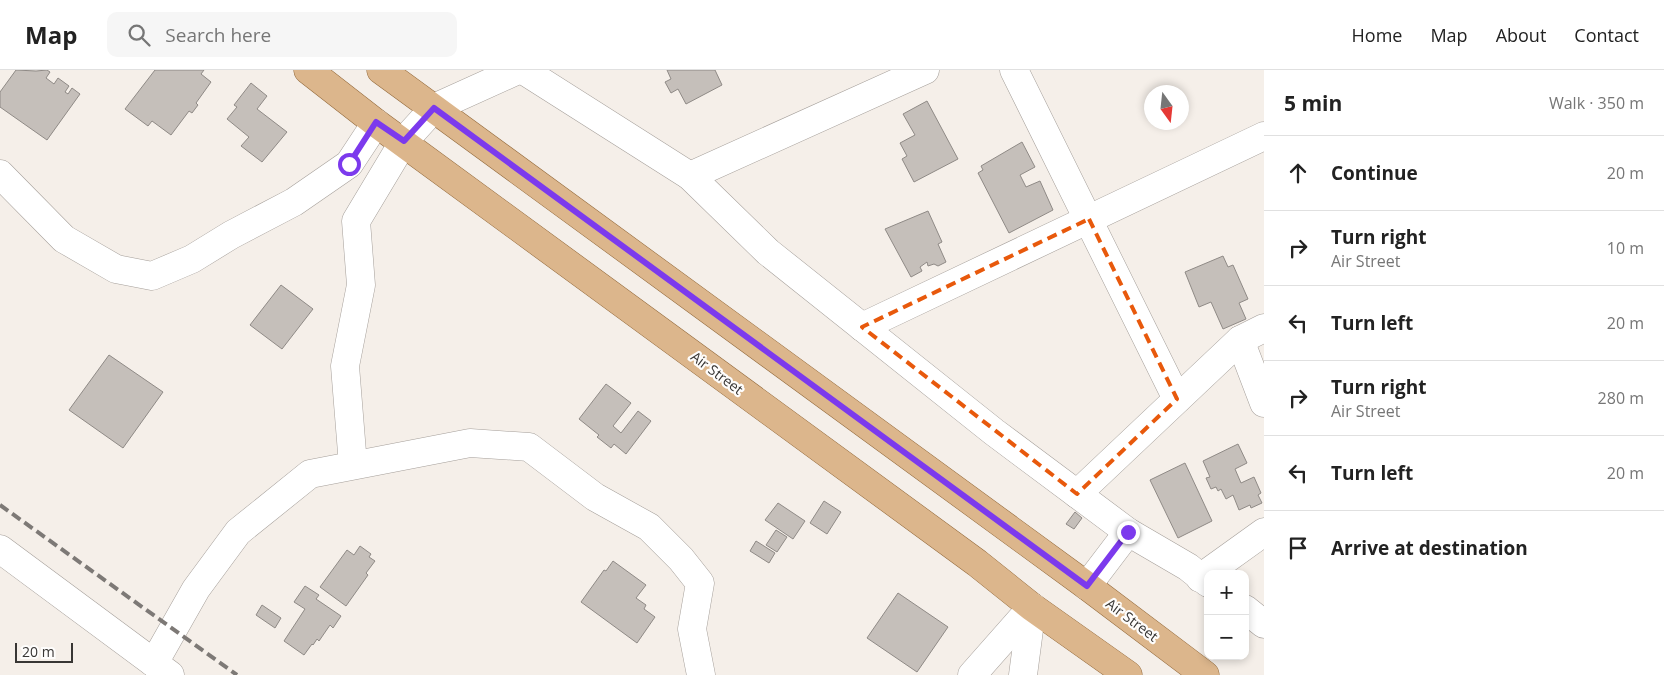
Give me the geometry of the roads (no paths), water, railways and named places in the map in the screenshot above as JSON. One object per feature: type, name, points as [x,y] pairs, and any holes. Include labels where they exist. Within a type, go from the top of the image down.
[{"type":"main road","name":"Air Street","points":[[308,70],[376,122],[977,563],[1032,607],[1128,675]]},
{"type":"main road","name":"Air Street","points":[[381,70],[1087,586],[1205,675]]},
{"type":"street","points":[[353,465],[346,366],[361,285],[356,221],[404,141],[434,108],[518,70]]},
{"type":"street","points":[[523,70],[690,176],[768,252],[994,432],[1128,532],[1188,567],[1204,580]]},
{"type":"street","points":[[690,176],[925,70]]},
{"type":"street","points":[[1014,70],[1177,399]]},
{"type":"street","points":[[0,174],[64,239],[116,268],[152,276],[192,259],[230,235],[294,202],[349,164],[376,122]]},
{"type":"street","points":[[862,327],[1264,136]]},
{"type":"street","points":[[1077,494],[1177,399],[1252,334]]},
{"type":"street","points":[[1252,334],[1264,403]]},
{"type":"street","points":[[0,549],[162,669],[196,589],[238,532],[310,474],[470,443],[529,447],[595,497],[649,527],[681,559],[700,582],[692,629],[701,675]]},
{"type":"street","points":[[1087,586],[1128,532]]},
{"type":"street","points":[[1216,570],[1264,532]]},
{"type":"street","points":[[972,675],[1032,607]]},
{"type":"street","points":[[1023,675],[1032,607]]},
{"type":"street","points":[[1249,612],[1264,624]]},
{"type":"railway","points":[[0,505],[237,675]]}]
